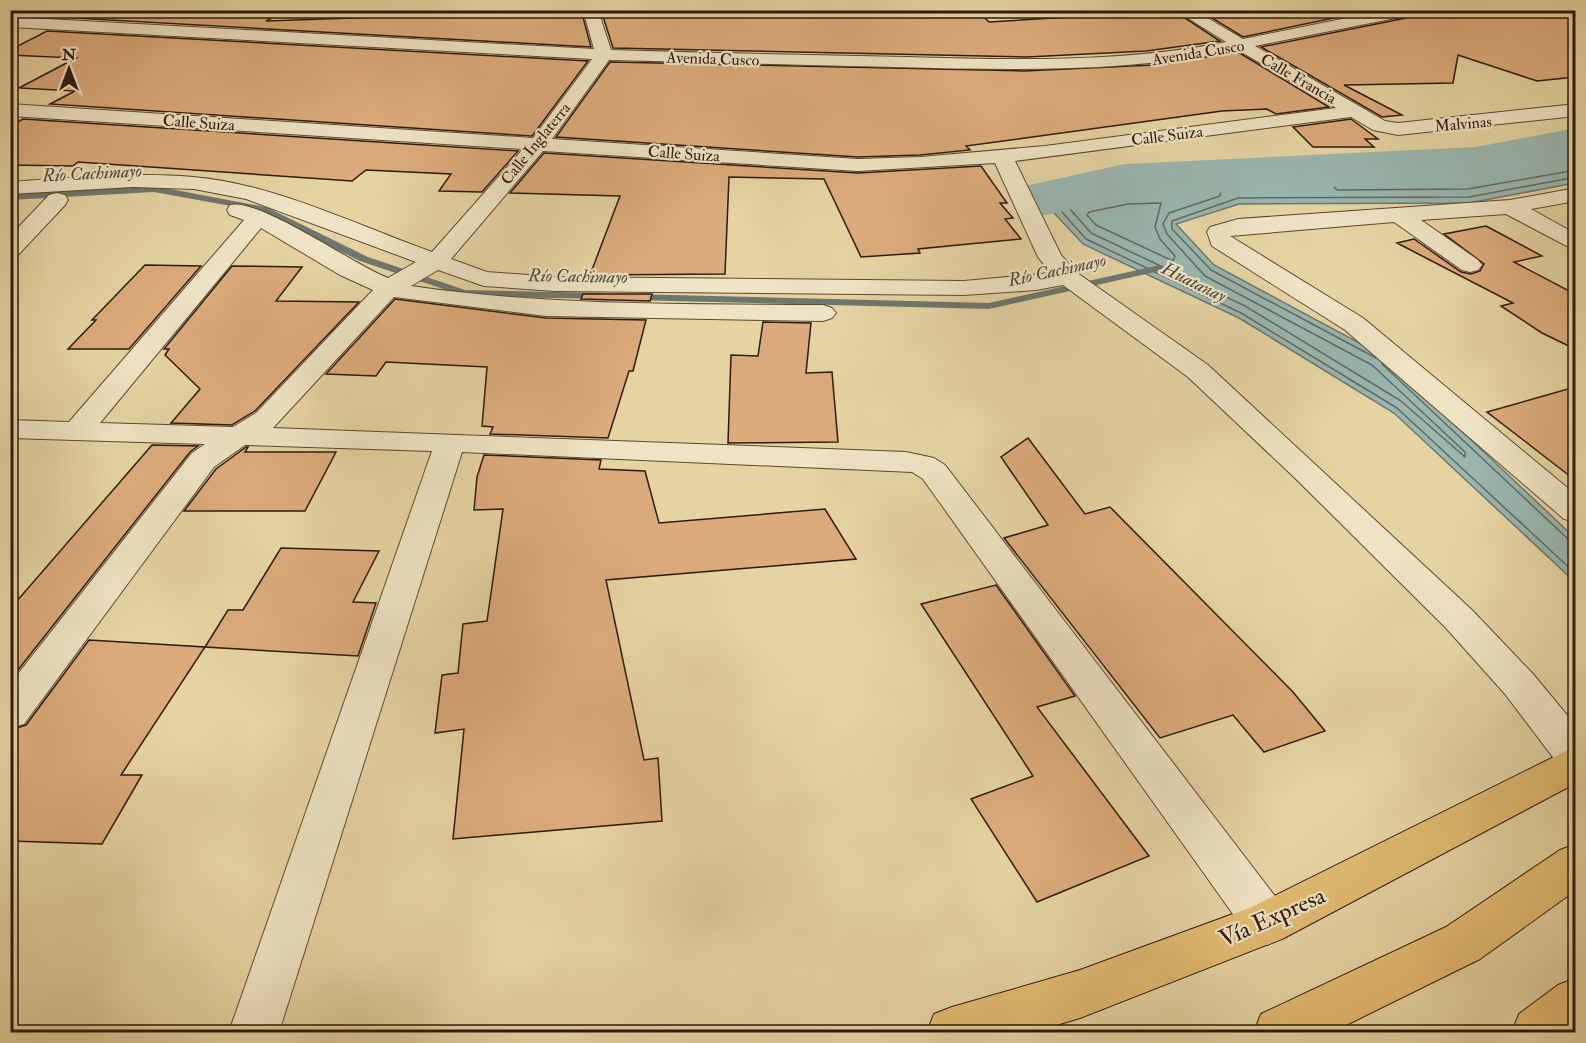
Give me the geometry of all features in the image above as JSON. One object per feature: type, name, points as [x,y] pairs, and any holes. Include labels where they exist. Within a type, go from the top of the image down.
[{"type":"main road","name":"Vía Expresa","points":[[952,1032],[1080,994],[1267,923],[1575,763]]},
{"type":"main road","points":[[1279,1032],[1463,943],[1575,864]]},
{"type":"main road","points":[[1538,1032],[1575,1002]]},
{"type":"street","points":[[590,10],[604,55]]},
{"type":"street","name":"Calle Francia","points":[[1182,10],[1354,111]]},
{"type":"street","name":"Avenida Cusco","points":[[10,22],[604,55],[1015,65],[1129,61],[1243,45],[1411,10]]},
{"type":"street","name":"Calle Inglaterra","points":[[434,262],[539,143],[604,55]]},
{"type":"street","name":"Malvinas","points":[[1354,111],[1380,126],[1398,129],[1575,110]]},
{"type":"street","name":"Calle Suiza","points":[[10,111],[858,165],[908,164],[1002,156],[1354,111]]},
{"type":"street","points":[[1002,156],[1050,257],[1067,277],[1198,371],[1306,471],[1474,635],[1519,684],[1575,756]]},
{"type":"street","points":[[10,188],[133,181],[194,183],[251,193],[484,279],[555,284],[964,288],[1036,283],[1067,277]]},
{"type":"street","points":[[1575,194],[1510,207],[1238,226],[1218,232],[1220,241],[1354,324],[1575,512]]},
{"type":"street","points":[[10,206],[111,195],[155,195],[200,201],[240,210],[289,232],[332,261],[395,284],[490,304],[625,310],[823,313]]},
{"type":"street","points":[[10,250],[57,200]]},
{"type":"street","points":[[1510,207],[1575,244]]},
{"type":"street","points":[[1399,215],[1470,265]]},
{"type":"street","points":[[77,431],[258,218]]},
{"type":"street","points":[[10,713],[203,460],[223,443],[242,435],[266,419],[395,284],[434,262]]},
{"type":"street","points":[[10,429],[450,442],[906,461],[924,465],[934,472],[1267,923]]},
{"type":"street","points":[[254,1032],[450,442]]},
{"type":"water","name":"Huatanay","points":[[1575,144],[1575,183],[1469,203],[1239,204],[1176,224],[1214,265],[1380,354],[1575,538],[1575,582],[1394,413],[1239,318],[1083,244],[1041,199],[1125,181],[1476,163]]},
{"type":"building","points":[[88,10],[287,10],[266,21],[581,10],[591,47],[73,18]]},
{"type":"building","points":[[601,10],[977,10],[989,22],[1116,14],[1111,10],[1173,10],[1220,41],[1146,51],[1027,57],[613,48]]},
{"type":"building","points":[[1199,10],[1372,10],[1243,37]]},
{"type":"building","points":[[1420,10],[1575,10],[1575,77],[1537,81],[1458,55],[1453,83],[1344,85],[1402,115],[1382,117],[1261,47],[1411,17]]},
{"type":"building","points":[[47,31],[588,61],[532,136],[50,104],[75,91],[19,88],[76,58],[10,55],[10,50]]},
{"type":"building","points":[[1238,52],[1329,107],[1276,114],[1267,109],[1222,111],[966,146],[970,150],[920,155],[858,157],[556,137],[610,62],[1024,71],[1153,65]]},
{"type":"building","points":[[23,119],[518,151],[482,192],[439,191],[451,174],[366,170],[352,181],[78,162],[73,166],[10,165],[10,126]]},
{"type":"building","points":[[1351,119],[1378,139],[1365,139],[1374,147],[1313,147],[1293,127]]},
{"type":"building","points":[[544,153],[858,173],[981,166],[1007,203],[1000,203],[1013,218],[1005,219],[1021,239],[918,249],[920,253],[861,257],[824,179],[729,177],[725,274],[590,275],[620,196],[510,193]]},
{"type":"building","points":[[1486,226],[1542,256],[1514,262],[1569,291],[1575,289],[1575,349],[1542,333],[1501,306],[1513,303],[1397,243],[1414,239],[1461,272],[1471,274],[1480,271],[1484,264],[1444,234]]},
{"type":"building","points":[[145,265],[201,266],[129,349],[68,349],[96,320],[92,320]]},
{"type":"building","points":[[232,266],[302,267],[276,301],[359,302],[255,411],[232,425],[171,423],[200,389],[165,355],[169,349],[164,349]]},
{"type":"building","points":[[583,294],[652,294],[650,301],[581,299]]},
{"type":"building","points":[[395,299],[546,318],[646,320],[633,371],[629,371],[608,438],[490,434],[493,427],[482,426],[487,367],[386,362],[376,376],[326,374]]},
{"type":"building","points":[[763,322],[811,323],[806,373],[832,372],[838,442],[728,443],[731,355],[758,356]]},
{"type":"building","points":[[1575,387],[1575,480],[1487,412]]},
{"type":"building","points":[[1028,438],[1085,514],[1110,507],[1293,692],[1325,731],[1264,752],[1233,715],[1160,738],[1004,538],[1048,525],[1001,457]]},
{"type":"building","points":[[152,445],[198,446],[190,452],[10,680],[10,609]]},
{"type":"building","points":[[248,447],[245,452],[336,452],[305,511],[184,511],[216,469]]},
{"type":"building","points":[[484,455],[601,460],[599,469],[645,471],[659,523],[825,509],[856,559],[606,580],[644,760],[658,758],[662,821],[453,839],[464,729],[435,733],[442,675],[458,673],[463,624],[487,621],[503,509],[474,510],[477,477]]},
{"type":"building","points":[[281,548],[379,551],[353,602],[376,603],[358,656],[205,647],[228,610],[243,610]]},
{"type":"building","points":[[996,585],[1075,696],[1037,707],[1149,856],[1037,902],[971,799],[1033,776],[921,604]]},
{"type":"building","points":[[89,640],[205,647],[121,775],[142,775],[102,844],[10,841],[10,730],[26,725]]},
{"type":"waterway","points":[[1041,199],[1125,181],[1476,163],[1576,144]]},
{"type":"waterway","name":"Río Cachimayo","points":[[10,197],[154,189],[262,209],[364,259],[464,293],[603,296]]},
{"type":"waterway","name":"Río Cachimayo","points":[[630,297],[989,306],[1160,268]]}]
